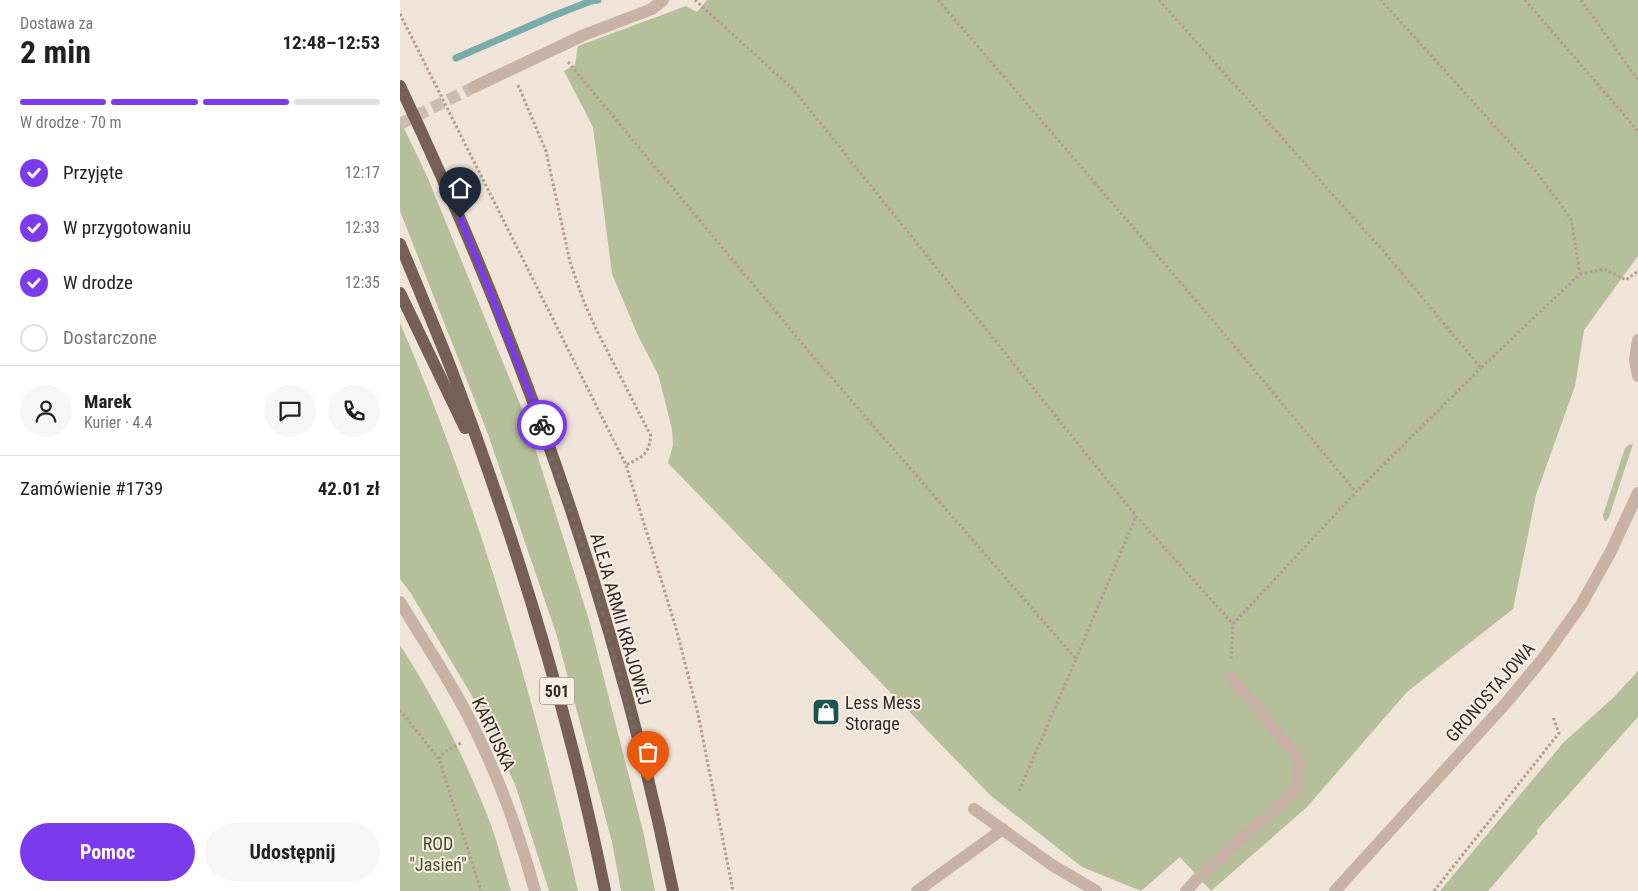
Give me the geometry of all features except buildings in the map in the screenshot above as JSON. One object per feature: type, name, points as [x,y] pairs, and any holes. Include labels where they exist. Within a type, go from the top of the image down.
[{"type":"main road","name":"ALEJA ARMII KRAJOWEJ","points":[[400,86],[473,248],[554,461],[584,550],[613,649],[644,765],[673,891]]},
{"type":"main road","name":"501","points":[[400,244],[450,365],[496,493],[543,639],[591,821],[605,891]]},
{"type":"main road","points":[[400,293],[496,493]]},
{"type":"main road","points":[[665,852],[681,891]]},
{"type":"street","points":[[474,87],[584,35],[652,10],[663,0]]},
{"type":"street","points":[[1638,340],[1635,360],[1638,376]]},
{"type":"street","name":"GRONOSTAJOWA","points":[[1335,891],[1506,703],[1544,657],[1581,605],[1610,553],[1638,493]]},
{"type":"street","name":"KARTUSKA","points":[[400,602],[439,664],[466,712],[494,771],[515,827],[535,891]]},
{"type":"street","points":[[1186,891],[1297,789],[1300,760],[1230,676]]},
{"type":"street","points":[[974,809],[1052,865],[1096,891]]},
{"type":"street","points":[[917,891],[1003,829]]},
{"type":"path","points":[[695,0],[793,89],[1136,516],[1233,624]]},
{"type":"path","points":[[938,0],[1216,324],[1356,492]]},
{"type":"path","points":[[1159,0],[1385,253],[1481,368]]},
{"type":"path","points":[[1381,0],[1538,174],[1571,219],[1580,274]]},
{"type":"path","points":[[1525,0],[1638,131]]},
{"type":"path","points":[[1582,0],[1638,80]]},
{"type":"path","points":[[400,14],[626,465],[676,628],[698,714],[733,891]]},
{"type":"path","points":[[560,46],[571,67],[811,354],[1076,660]]},
{"type":"path","points":[[512,69],[546,150],[570,262],[584,302],[651,436],[649,448],[643,457],[626,465]]},
{"type":"path","points":[[1230,676],[1233,624],[1356,492],[1481,368],[1580,274],[1604,270],[1626,280],[1638,271]]},
{"type":"path","points":[[1019,791],[1136,516]]},
{"type":"path","points":[[400,710],[439,758],[481,891]]},
{"type":"path","points":[[1434,891],[1559,733],[1553,717]]},
{"type":"path","points":[[439,758],[444,752],[463,742],[459,733]]},
{"type":"green space","points":[[707,0],[1638,0],[1638,256],[1584,330],[1575,386],[1536,495],[1513,609],[1407,692],[1307,807],[1211,891],[1180,857],[1141,891],[1082,867],[990,795],[668,463],[673,445],[672,429],[658,374],[639,338],[612,274],[593,127],[564,71],[575,65],[578,46],[686,6],[697,12]]},
{"type":"green space","points":[[400,120],[427,176],[526,419],[589,620],[644,835],[655,891],[621,891],[612,842],[556,633],[488,434],[400,211]]},
{"type":"green space","points":[[400,323],[455,461],[502,603],[543,746],[578,891],[549,891],[515,784],[475,701],[410,592],[400,579]]},
{"type":"green space","points":[[1633,444],[1609,517],[1606,521],[1603,515],[1625,448]]},
{"type":"green space","name":"ROD \"Jasień\"","points":[[400,645],[439,710],[472,778],[494,833],[511,891],[400,891]]},
{"type":"green space","points":[[1638,671],[1638,717],[1536,831],[1538,833],[1488,891],[1440,891],[1563,743],[1614,697]]},
{"type":"waterway","points":[[456,58],[555,15],[598,0]]},
{"type":"tunnel","points":[[400,124],[474,87]]},
{"type":"way so far","points":[[542,425],[595,585],[648,782]]},
{"type":"place","name":"Less Mess Storage","points":[[826,712]]},
{"type":"route","points":[[460,218],[542,425]]}]
